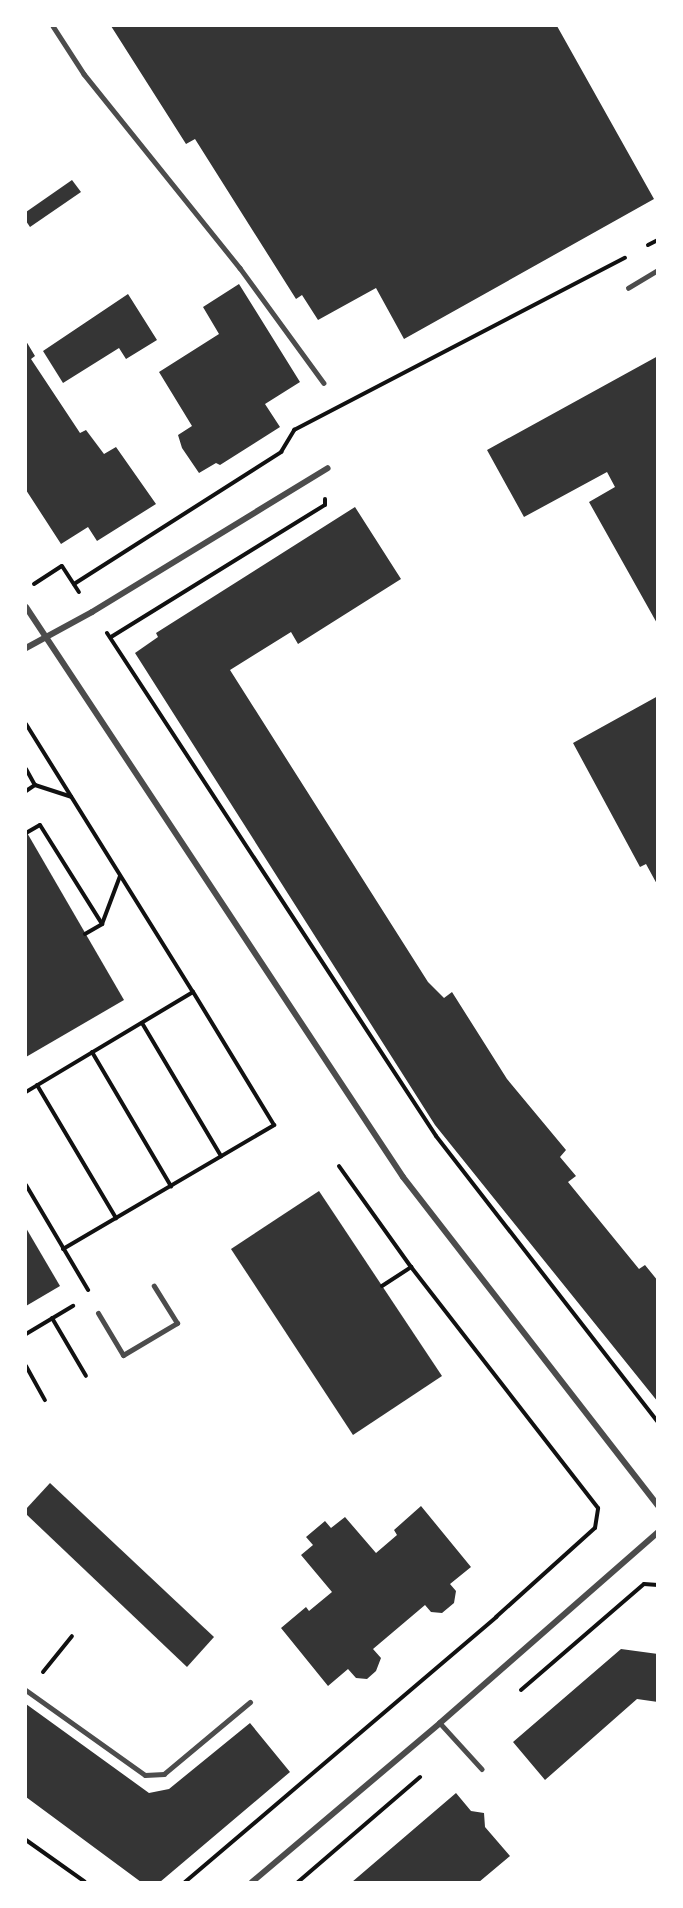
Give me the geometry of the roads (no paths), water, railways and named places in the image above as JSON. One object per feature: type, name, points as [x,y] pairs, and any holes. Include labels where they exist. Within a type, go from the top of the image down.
[{"type":"street","points":[[26,648],[92,612],[328,468]]},
{"type":"street","points":[[26,607],[44,638],[403,1177],[657,1506]]},
{"type":"street","points":[[98,1313],[123,1355],[177,1323],[154,1286]]},
{"type":"street","points":[[252,1882],[440,1723],[657,1532]]},
{"type":"lane","points":[[53,26],[84,74],[240,268],[324,383]]},
{"type":"lane","points":[[628,288],[657,270]]},
{"type":"lane","points":[[26,1690],[145,1776],[164,1774],[250,1702]]},
{"type":"lane","points":[[440,1723],[482,1769]]}]
